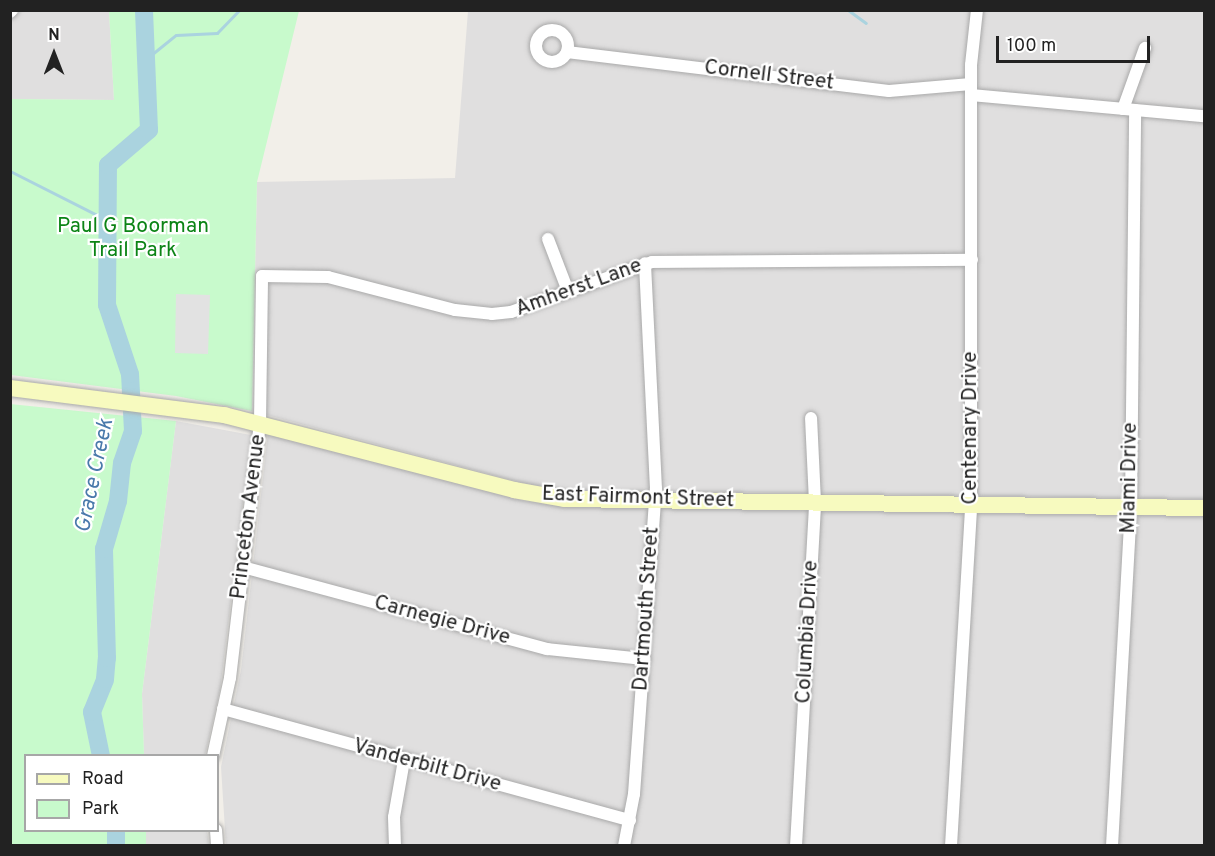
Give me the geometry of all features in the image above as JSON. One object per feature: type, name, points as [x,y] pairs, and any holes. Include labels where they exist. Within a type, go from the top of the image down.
[{"type":"street","name":"Centenary Drive","points":[[951,846],[971,505],[971,90],[977,10]]},
{"type":"street","name":"Miami Drive","points":[[1112,846],[1131,507],[1129,110],[1145,48]]},
{"type":"street","name":"Cornell Street","points":[[567,52],[888,91],[971,90],[1129,110],[1204,116]]},
{"type":"street","points":[[548,239],[568,291]]},
{"type":"street","name":"Amherst Lane","points":[[262,276],[333,278],[484,314],[511,312],[645,263],[972,260]]},
{"type":"street","name":"Dartmouth Street","points":[[624,846],[630,820],[656,500],[645,263]]},
{"type":"street","name":"Princeton Avenue","points":[[213,754],[223,709],[261,423],[262,276]]},
{"type":"street","name":"East Fairmont Street","points":[[10,388],[85,394],[170,406],[261,423],[535,495],[656,500],[1204,508]]},
{"type":"street","name":"Columbia Drive","points":[[796,846],[815,502],[811,418]]},
{"type":"street","name":"Carnegie Drive","points":[[243,567],[547,649],[644,659]]},
{"type":"street","name":"Vanderbilt Drive","points":[[223,709],[630,820]]},
{"type":"street","points":[[395,846],[394,817],[404,760]]},
{"type":"shaded area","points":[[11,11],[109,11],[114,100],[11,99]]},
{"type":"shaded area","points":[[468,11],[1204,11],[1204,499],[546,489],[252,411],[257,182],[455,178]]},
{"type":"shaded area","points":[[176,294],[210,295],[208,354],[175,353]]},
{"type":"shaded area","points":[[176,421],[251,435],[220,690],[205,754],[144,754],[142,694]]},
{"type":"shaded area","points":[[268,433],[524,501],[577,507],[1204,516],[1204,845],[226,846],[221,767],[241,670]]},
{"type":"shaded area","points":[[146,832],[207,832],[209,845],[146,845]]},
{"type":"green space","name":"Paul G Boorman Trail Park","points":[[109,11],[299,11],[257,182],[252,411],[176,396],[11,375],[11,99],[114,100]]},
{"type":"green space","points":[[10,404],[176,421],[142,694],[144,754],[24,754],[24,832],[146,832],[146,845],[11,845]]},
{"type":"waterway","name":"Grace Creek","points":[[101,754],[92,712],[105,679],[107,658],[104,549],[118,501],[122,463],[133,431],[130,374],[107,305],[108,165],[149,130],[144,10]]},
{"type":"waterway","points":[[146,59],[176,35],[217,33],[239,10]]},
{"type":"waterway","points":[[848,10],[866,23]]},
{"type":"waterway","points":[[10,171],[109,221]]},
{"type":"waterway","name":"Grace Creek","points":[[116,832],[116,846]]}]
